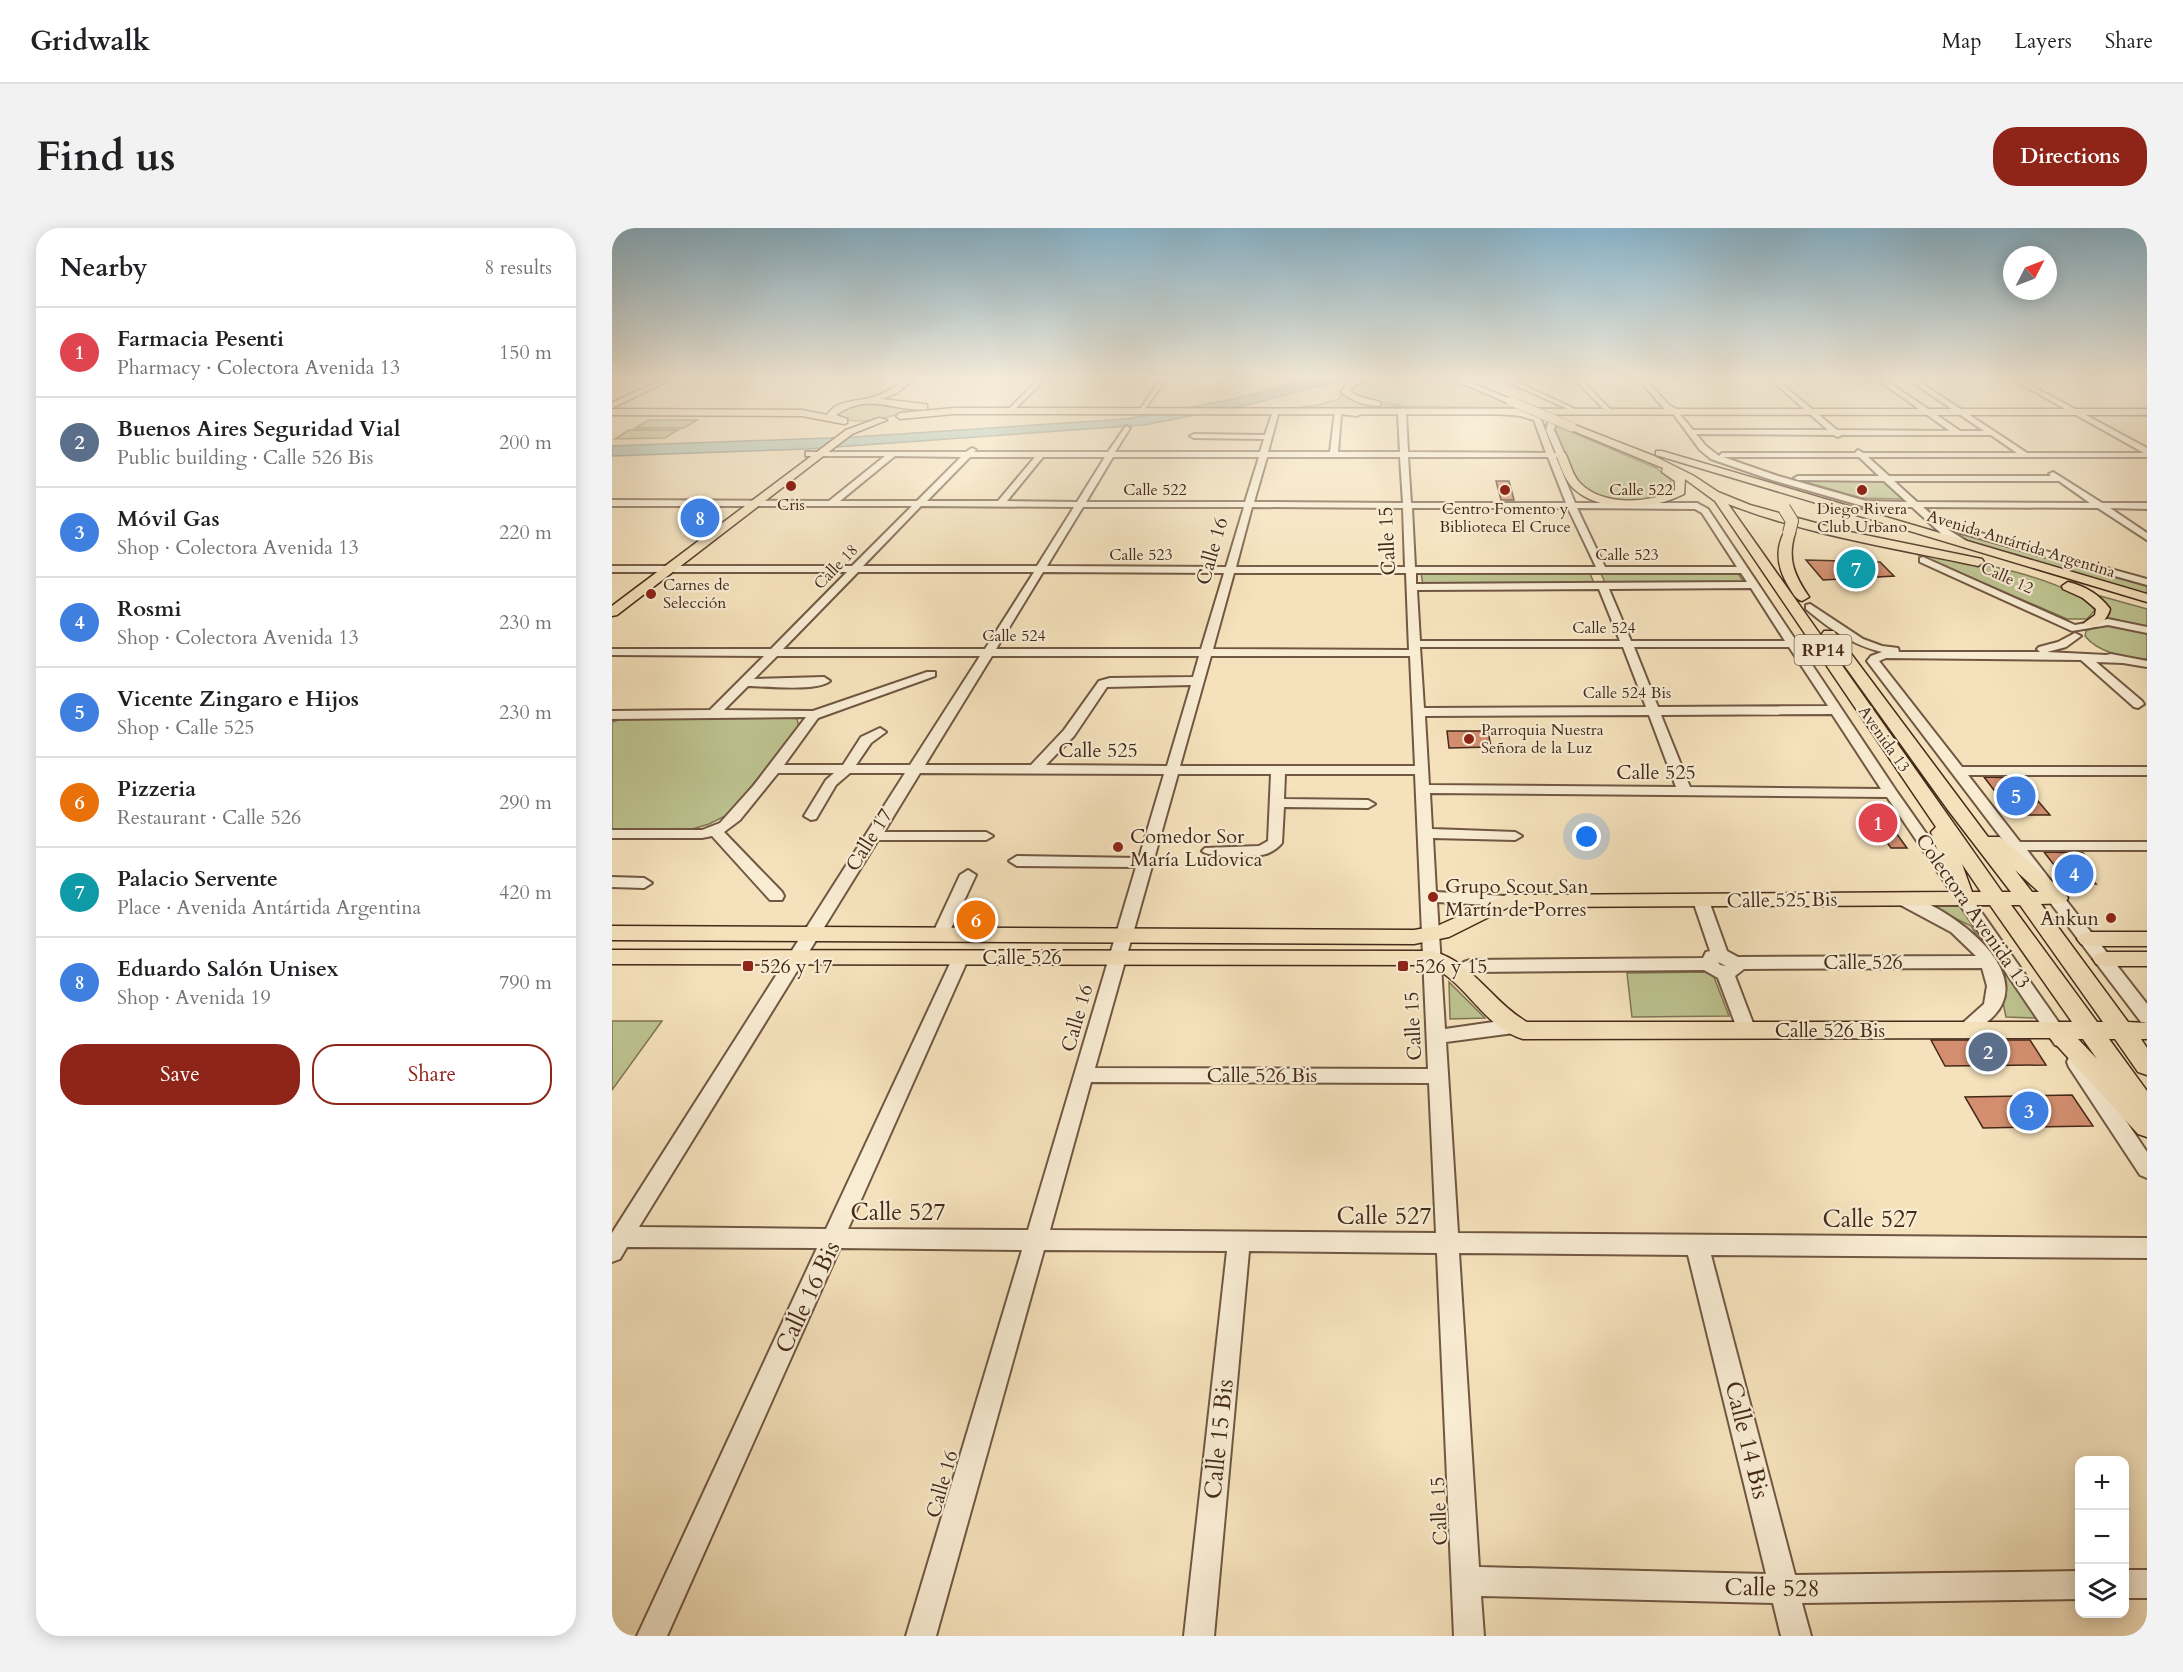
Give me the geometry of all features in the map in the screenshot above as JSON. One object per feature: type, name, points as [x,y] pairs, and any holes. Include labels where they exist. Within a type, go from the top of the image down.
[{"type":"main road","points":[[612,612],[756,504],[825,445]]},
{"type":"main road","points":[[612,600],[742,504],[828,445]]},
{"type":"main road","name":"Avenida 13","points":[[1613,445],[1664,467],[1715,495],[1930,806],[2147,1110]]},
{"type":"main road","name":"Avenida 13","points":[[1635,445],[1746,485],[1784,508],[1792,521],[1783,550],[1786,568],[1810,607],[1954,806],[2026,898],[2147,1066]]},
{"type":"main road","name":"Avenida Antártida Argentina","points":[[1644,448],[2147,598]]},
{"type":"main road","points":[[1556,455],[1579,488],[1600,497],[1623,502],[1656,502],[1680,492],[1680,480],[1664,467]]},
{"type":"main road","name":"Avenida Antártida Argentina","points":[[1715,495],[1736,504],[1807,524],[2045,578],[2147,607]]},
{"type":"main road","points":[[2045,578],[2080,591],[2100,604],[2103,609],[2101,617],[2091,623]]},
{"type":"main road","points":[[1930,806],[1964,897]]},
{"type":"main road","points":[[1954,806],[2058,898]]},
{"type":"main road","name":"Calle 525 Bis","points":[[1431,934],[1442,932],[1506,901],[2058,898]]},
{"type":"main road","name":"Calle 526","points":[[612,933],[1414,936],[1431,934]]},
{"type":"main road","points":[[2088,939],[2147,939]]},
{"type":"main road","name":"Calle 526","points":[[612,957],[1432,958]]},
{"type":"main road","name":"Calle 526 Bis","points":[[1432,958],[1460,973],[1497,1013],[1514,1026],[1532,1032],[1965,1029],[2147,1031]]},
{"type":"main road","points":[[2104,959],[2147,959]]},
{"type":"main road","points":[[2055,1029],[2147,1127]]},
{"type":"street","name":"Calle 18","points":[[714,712],[977,445]]},
{"type":"street","name":"Calle 17","points":[[617,1245],[1117,445]]},
{"type":"street","points":[[1257,445],[1334,454],[1556,455]]},
{"type":"street","points":[[1334,454],[1335,445]]},
{"type":"street","name":"Calle 15","points":[[1404,445],[1468,1636]]},
{"type":"street","points":[[1551,445],[1556,455]]},
{"type":"street","points":[[1554,445],[1571,505],[1602,570]]},
{"type":"street","points":[[1701,445],[1710,455],[1775,478],[1875,505],[2147,506]]},
{"type":"street","points":[[2011,445],[2147,537]]},
{"type":"street","points":[[2133,445],[2147,453]]},
{"type":"street","points":[[821,448],[893,454],[1112,455],[1266,446]]},
{"type":"street","name":"Calle 16","points":[[921,1636],[1266,446]]},
{"type":"street","name":"Calle 12","points":[[1853,448],[1935,523],[1953,538],[1971,547]]},
{"type":"street","points":[[1710,455],[2147,453]]},
{"type":"street","points":[[831,504],[893,454]]},
{"type":"street","points":[[1001,504],[1040,455]]},
{"type":"street","points":[[1775,478],[2061,479]]},
{"type":"street","name":"Calle 522","points":[[612,503],[1697,506]]},
{"type":"street","name":"Colectora Avenida 13","points":[[1697,506],[1705,511],[1891,793],[2055,1029],[2147,1168]]},
{"type":"street","name":"Avenida Antártida Argentina","points":[[1935,523],[2147,582]]},
{"type":"street","name":"Calle 12","points":[[1923,560],[2075,633],[2090,650],[2120,660]]},
{"type":"street","name":"Calle 523","points":[[612,569],[1230,570],[1602,585],[1752,585]]},
{"type":"street","name":"Calle 523","points":[[1411,579],[1602,570],[1743,570]]},
{"type":"street","points":[[1602,585],[1628,644],[1684,791]]},
{"type":"street","points":[[1810,607],[1851,638],[1889,650],[2043,649],[2062,645],[2091,623],[2127,625],[2147,630]]},
{"type":"street","name":"Calle 524","points":[[612,652],[1206,653],[1628,644],[1793,644]]},
{"type":"street","points":[[2144,664],[2083,656],[1885,655],[1875,658],[1873,664],[2058,898],[2147,1017]]},
{"type":"street","points":[[2083,656],[2138,704]]},
{"type":"street","points":[[612,714],[714,712],[807,713],[813,715],[931,674]]},
{"type":"street","points":[[744,682],[824,681]]},
{"type":"street","points":[[1035,769],[1069,733],[1102,684],[1198,681]]},
{"type":"street","name":"Calle 524 Bis","points":[[1419,712],[1653,709],[1836,711]]},
{"type":"street","points":[[612,834],[702,834],[716,831],[728,824],[774,769],[813,715]]},
{"type":"street","points":[[811,816],[831,783],[847,769],[866,740],[880,732]]},
{"type":"street","name":"Calle 525","points":[[774,769],[1422,770]]},
{"type":"street","points":[[1210,851],[1262,850],[1275,843],[1278,770]]},
{"type":"street","points":[[1957,771],[2147,771]]},
{"type":"street","name":"Calle 525","points":[[1422,789],[1891,793]]},
{"type":"street","points":[[1276,804],[1368,804]]},
{"type":"street","points":[[716,831],[776,896]]},
{"type":"street","points":[[1424,833],[1515,836]]},
{"type":"street","points":[[872,836],[986,836]]},
{"type":"street","points":[[2017,846],[2147,846]]},
{"type":"street","points":[[1017,861],[1145,863]]},
{"type":"street","points":[[940,935],[968,875]]},
{"type":"street","points":[[612,882],[644,883]]},
{"type":"street","name":"Calle 525 Bis","points":[[1429,897],[1506,901]]},
{"type":"street","points":[[1901,898],[1938,914],[1956,926],[1969,936],[1990,962],[1997,988],[1994,1003],[1989,1011],[1965,1029]]},
{"type":"street","points":[[1701,901],[1747,1030]]},
{"type":"street","name":"Calle 16 Bis","points":[[652,1636],[961,957]]},
{"type":"street","name":"Calle 526","points":[[1460,973],[1470,966],[1990,962]]},
{"type":"street","name":"Calle 526 Bis","points":[[1436,1037],[1514,1026]]},
{"type":"street","name":"Calle 526 Bis","points":[[1084,1075],[1439,1076]]},
{"type":"street","name":"Calle 527","points":[[617,1245],[834,1239],[2147,1248]]},
{"type":"street","name":"Calle 15 Bis","points":[[1199,1636],[1239,1242]]},
{"type":"street","name":"Calle 14 Bis","points":[[1697,1245],[1796,1636]]},
{"type":"street","name":"Calle 528","points":[[1466,1581],[1785,1589],[2075,1585]]},
{"type":"street","points":[[2129,1584],[2147,1584]]},
{"type":"green space","points":[[1560,445],[1601,445],[1656,468],[1670,479],[1672,487],[1660,496],[1644,500],[1623,500],[1601,496],[1583,487],[1577,481]]},
{"type":"green space","name":"Diego Rivera Club Urbano","points":[[1799,480],[1884,481],[1902,499],[1861,498]]},
{"type":"green space","points":[[1935,523],[2147,582],[2147,594],[1965,542]]},
{"type":"green space","points":[[1902,548],[2033,577],[2080,597],[2095,610],[2087,619],[2067,619]]},
{"type":"green space","points":[[1589,571],[1594,583],[1423,585],[1421,573]]},
{"type":"green space","points":[[1600,572],[1737,572],[1745,584],[1606,584]]},
{"type":"green space","points":[[2086,592],[2147,609],[2147,626],[2106,619],[2110,613],[2110,607]]},
{"type":"green space","points":[[2099,625],[2147,632],[2147,659],[2113,653],[2097,647],[2085,636],[2086,631]]},
{"type":"green space","points":[[784,716],[797,719],[799,727],[729,814],[709,824],[689,830],[612,830],[612,722],[629,717]]},
{"type":"green space","points":[[1926,904],[1959,904],[2037,1018],[2006,1017],[1995,964],[1971,926]]},
{"type":"green space","points":[[1712,972],[1729,1016],[1632,1017],[1627,973]]},
{"type":"green space","points":[[1449,982],[1485,1018],[1450,1019]]},
{"type":"green space","points":[[612,1021],[662,1021],[612,1090]]},
{"type":"water","points":[[647,445],[867,445],[612,456],[612,446]]},
{"type":"building","name":"Centro Fomento y Biblioteca El Cruce","points":[[1496,481],[1509,481],[1514,500],[1501,500]]},
{"type":"building","points":[[1806,560],[1880,562],[1894,576],[1823,580]]},
{"type":"building","name":"Parroquia Nuestra Señora de la Luz","points":[[1447,731],[1488,731],[1491,747],[1449,748]]},
{"type":"building","points":[[1984,777],[2018,778],[2050,815],[2013,815]]},
{"type":"building","points":[[1885,816],[1907,848],[1891,848],[1878,830],[1871,830],[1862,817]]},
{"type":"building","points":[[2044,852],[2083,853],[2093,865],[2079,865],[2096,884],[2068,883]]},
{"type":"building","points":[[1931,1040],[2030,1040],[2046,1065],[1945,1066]]},
{"type":"building","points":[[2072,1095],[2093,1126],[1983,1128],[1965,1097]]},
{"type":"place","name":"Cris","points":[[791,486]]},
{"type":"place","name":"Centro Fomento y Biblioteca El Cruce","points":[[1505,490]]},
{"type":"place","name":"Diego Rivera Club Urbano","points":[[1862,490]]},
{"type":"place","name":"Eduardo Salón Unisex","points":[[700,518]]},
{"type":"place","name":"Palacio Servente","points":[[1856,569]]},
{"type":"place","name":"Carnes de Selección","points":[[651,594]]},
{"type":"place","name":"Parroquia Nuestra Señora de la Luz","points":[[1469,739]]},
{"type":"place","name":"Vicente Zingaro e Hijos","points":[[2016,796]]},
{"type":"place","name":"Farmacia Pesenti","points":[[1878,823]]},
{"type":"place","name":"Comedor Sor María Ludovica","points":[[1118,847]]},
{"type":"place","name":"Rosmi","points":[[2074,874]]},
{"type":"place","name":"Grupo Scout San Martín de Porres","points":[[1433,897]]},
{"type":"place","name":"Ankun","points":[[2111,918]]},
{"type":"place","name":"Pizzeria","points":[[976,920]]},
{"type":"place","name":"526 y 17","points":[[748,966]]},
{"type":"place","name":"526 y 15","points":[[1403,966]]},
{"type":"place","name":"Buenos Aires Seguridad Vial","points":[[1988,1052]]},
{"type":"place","name":"Móvil Gas","points":[[2029,1111]]}]
